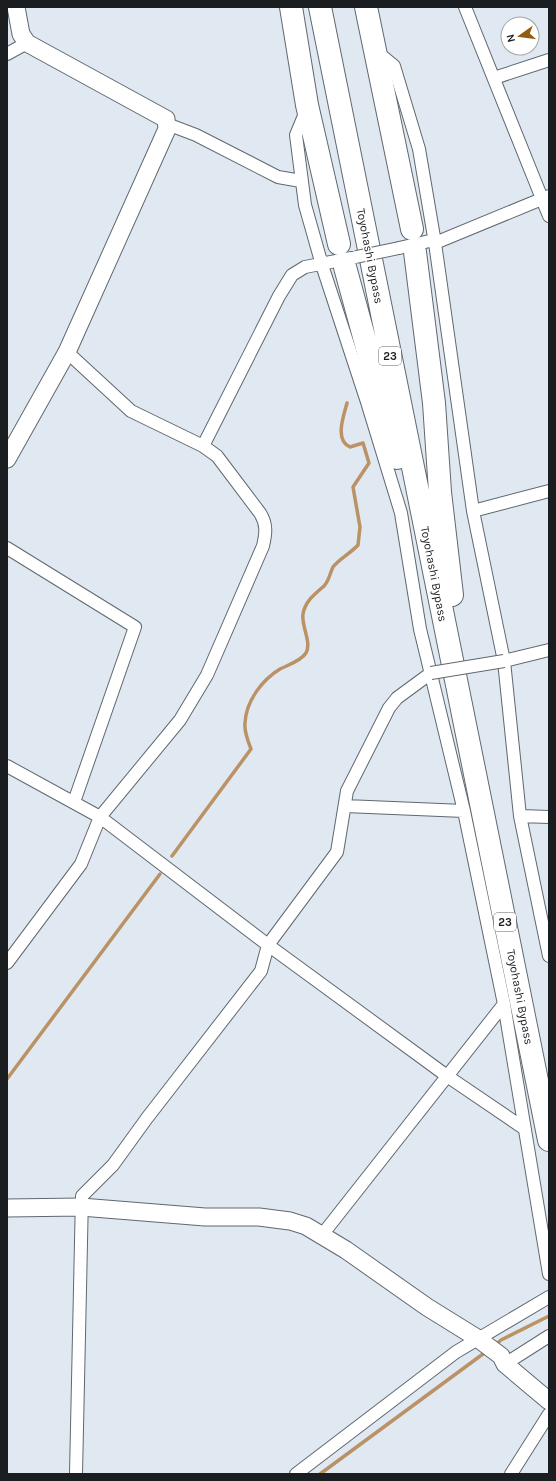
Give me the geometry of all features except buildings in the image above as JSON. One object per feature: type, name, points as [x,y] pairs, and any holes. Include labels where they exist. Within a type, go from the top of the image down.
[{"type":"highway","points":[[291,7],[307,105],[338,244]]},
{"type":"highway","name":"Toyohashi Bypass","points":[[320,7],[549,1140]]},
{"type":"highway","points":[[366,7],[412,229]]},
{"type":"highway","name":"23","points":[[407,250],[434,403],[441,508],[460,646],[461,704]]},
{"type":"highway","name":"23","points":[[350,262],[443,617]]},
{"type":"street","points":[[8,455],[67,352],[167,129],[166,119],[27,43],[21,34],[16,7]]},
{"type":"street","points":[[465,7],[546,198],[549,216]]},
{"type":"street","points":[[7,54],[27,43]]},
{"type":"street","points":[[376,51],[394,66],[419,149],[435,241],[473,511],[504,661],[520,816],[545,920],[549,956]]},
{"type":"street","points":[[494,78],[549,60]]},
{"type":"street","points":[[307,105],[296,135],[305,205],[322,265],[402,514],[420,629],[464,811],[504,1004],[549,1274]]},
{"type":"street","points":[[167,124],[196,135],[278,177],[301,181]]},
{"type":"street","points":[[203,446],[279,296],[292,275],[305,267],[350,262],[407,250],[435,241],[546,198]]},
{"type":"street","points":[[7,963],[81,864],[100,817],[180,720],[207,675],[263,546],[266,532],[264,518],[217,456],[203,446],[131,411],[67,352]]},
{"type":"street","points":[[473,511],[549,491]]},
{"type":"street","points":[[7,548],[135,627],[74,802]]},
{"type":"street","points":[[76,1474],[80,1208],[82,1196],[113,1165],[161,1099],[260,971],[268,945],[337,852],[347,791],[389,708],[397,698],[430,673],[504,661],[549,650]]},
{"type":"street","points":[[7,766],[100,817],[268,945],[447,1076],[525,1129]]},
{"type":"street","points":[[345,806],[464,811]]},
{"type":"street","points":[[520,816],[549,817]]},
{"type":"street","points":[[322,1235],[504,1004]]},
{"type":"street","points":[[7,1208],[80,1208],[205,1217],[258,1217],[290,1220],[306,1226],[346,1250],[427,1308],[480,1340],[549,1401]]},
{"type":"street","points":[[296,1474],[456,1352],[480,1340],[549,1297]]},
{"type":"street","points":[[503,1360],[549,1336]]},
{"type":"street","points":[[511,1474],[549,1414]]},
{"type":"waterway","points":[[172,856],[251,749],[246,733],[245,723],[248,707],[256,692],[273,674],[280,669],[298,661],[306,653],[308,644],[303,624],[303,614],[306,605],[311,598],[326,584],[333,567],[358,545],[360,527],[353,487],[369,463],[363,443],[350,447],[345,444],[342,439],[341,427],[347,403]]},
{"type":"waterway","points":[[7,1079],[160,874]]},
{"type":"waterway","points":[[494,1346],[501,1340],[549,1316]]},
{"type":"waterway","points":[[320,1474],[487,1351]]}]
